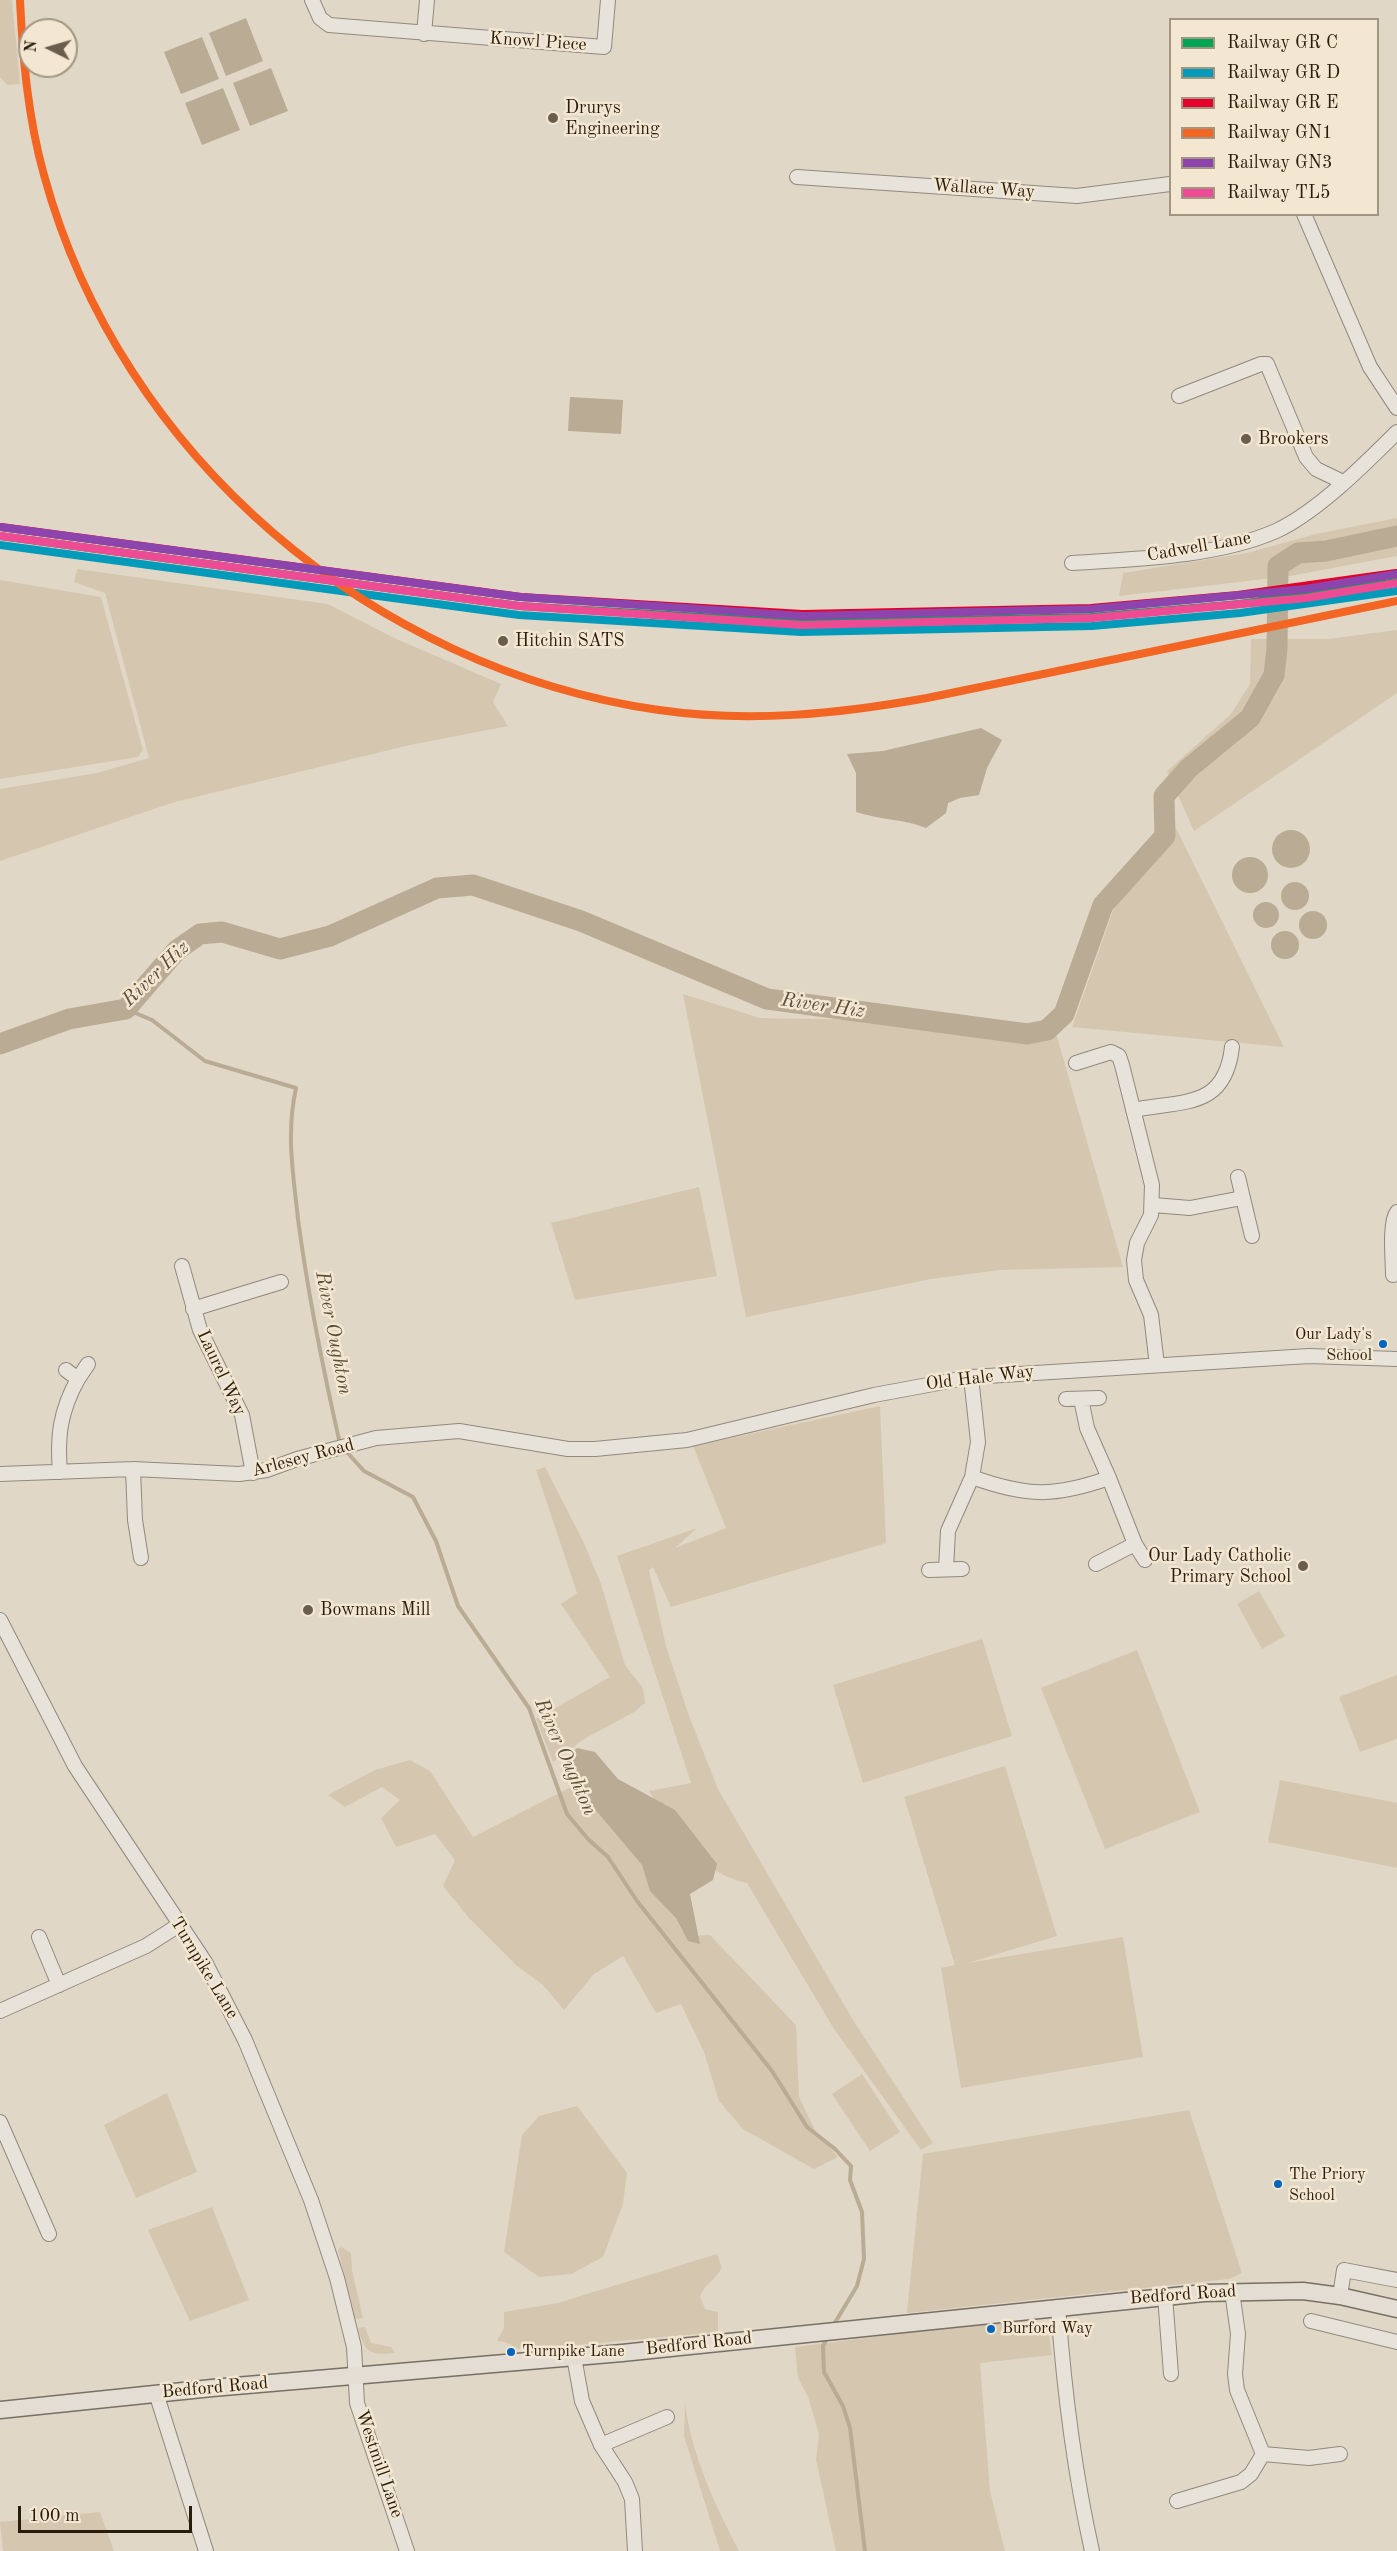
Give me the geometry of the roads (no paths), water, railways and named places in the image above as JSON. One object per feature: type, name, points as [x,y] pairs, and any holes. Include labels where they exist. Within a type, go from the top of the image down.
[{"type":"main road","name":"Bedford Road","points":[[0,2410],[156,2393],[574,2357],[1232,2291],[1303,2291],[1340,2296],[1397,2309]]},
{"type":"street","name":"Knowl Piece","points":[[312,0],[320,18],[329,26],[604,47],[608,0]]},
{"type":"street","points":[[424,34],[427,0]]},
{"type":"street","name":"Wallace Way","points":[[797,177],[1077,196],[1169,184]]},
{"type":"street","points":[[1306,216],[1366,360],[1397,408]]},
{"type":"street","points":[[1179,396],[1261,364],[1267,364],[1306,457],[1316,469],[1343,482]]},
{"type":"street","name":"Cadwell Lane","points":[[1072,563],[1204,550],[1258,537],[1291,522],[1343,482],[1397,432]]},
{"type":"street","points":[[1133,1110],[1212,1094],[1226,1077],[1232,1047]]},
{"type":"street","points":[[1076,1063],[1112,1052],[1119,1056],[1150,1176],[1153,1205],[1148,1223],[1137,1243],[1134,1260],[1136,1280],[1151,1315],[1157,1365]]},
{"type":"street","points":[[1238,1178],[1252,1236]]},
{"type":"street","points":[[1153,1205],[1190,1208],[1242,1198]]},
{"type":"street","points":[[1394,1275],[1394,1215],[1397,1212]]},
{"type":"street","name":"Laurel Way","points":[[182,1266],[193,1309],[219,1370],[240,1409],[253,1473]]},
{"type":"street","name":"Laurel Way","points":[[193,1309],[281,1282]]},
{"type":"street","name":"Old Hale Way","points":[[568,1449],[595,1449],[687,1440],[874,1395],[971,1377],[1309,1356],[1397,1359]]},
{"type":"street","points":[[60,1472],[59,1425],[65,1403],[88,1364]]},
{"type":"street","points":[[66,1370],[78,1379]]},
{"type":"street","points":[[946,1569],[948,1531],[972,1477],[978,1442],[971,1377]]},
{"type":"street","points":[[1066,1400],[1099,1398]]},
{"type":"street","points":[[1081,1399],[1087,1428],[1136,1544],[1145,1560]]},
{"type":"street","name":"Arlesey Road","points":[[0,1474],[133,1469],[226,1474],[253,1473],[376,1438],[459,1431],[568,1449]]},
{"type":"street","points":[[133,1469],[135,1520],[141,1558]]},
{"type":"street","points":[[972,1477],[1017,1492],[1042,1494],[1076,1490],[1109,1478]]},
{"type":"street","points":[[1096,1564],[1136,1544]]},
{"type":"street","points":[[928,1570],[962,1569]]},
{"type":"street","name":"Turnpike Lane","points":[[0,1620],[6,1642],[75,1766],[223,1993],[278,2114],[337,2278],[354,2347],[357,2377]]},
{"type":"street","points":[[0,2011],[146,1946],[179,1925]]},
{"type":"street","points":[[39,1937],[59,1985]]},
{"type":"street","points":[[0,2122],[49,2234]]},
{"type":"street","points":[[1340,2296],[1344,2270],[1397,2280]]},
{"type":"street","points":[[1232,2291],[1238,2334],[1235,2374],[1237,2390],[1263,2454]]},
{"type":"street","points":[[1165,2296],[1171,2374]]},
{"type":"street","points":[[1058,2307],[1063,2368],[1079,2495],[1092,2551]]},
{"type":"street","points":[[1311,2321],[1397,2342]]},
{"type":"street","points":[[574,2357],[582,2401],[601,2445],[626,2482],[632,2499],[635,2551]]},
{"type":"street","name":"Westmill Lane","points":[[357,2377],[357,2403],[407,2551]]},
{"type":"street","points":[[156,2393],[206,2551]]},
{"type":"street","points":[[601,2445],[668,2416]]},
{"type":"street","points":[[1263,2454],[1309,2458],[1340,2454]]},
{"type":"street","points":[[1177,2502],[1241,2482],[1251,2474],[1263,2454]]},
{"type":"waterway","name":"River Hiz","points":[[0,1044],[69,1019],[126,1009],[177,950],[200,934],[222,932],[280,949],[330,936],[437,888],[473,885],[581,921],[767,999],[1027,1034],[1047,1030],[1064,1014],[1103,905],[1165,836],[1164,796],[1189,768],[1250,718],[1274,675],[1277,649],[1278,566],[1298,553],[1326,551],[1397,536]]},
{"type":"waterway","name":"River Oughton","points":[[126,1009],[152,1020],[205,1061],[296,1088],[291,1137],[298,1219],[316,1332],[340,1444]]},
{"type":"waterway","name":"River Oughton","points":[[345,1450],[364,1471],[413,1497],[436,1541],[458,1606],[529,1708],[567,1814],[588,1839],[608,1857],[637,1901],[772,2071],[807,2127],[835,2149],[851,2166],[850,2180],[862,2212],[864,2259],[857,2286],[833,2326]]},
{"type":"waterway","name":"River Oughton","points":[[827,2338],[823,2346],[824,2372],[843,2406],[850,2428],[865,2551]]},
{"type":"rail line","name":"GN1","points":[[20,0],[27,89],[38,154],[44,175],[81,277],[132,372],[197,457],[273,533],[359,597],[453,649],[554,687],[659,710],[726,716],[793,715],[927,698],[1397,601]]},
{"type":"rail line","name":"GN3","points":[[0,527],[520,597],[803,616],[1091,609],[1305,589],[1397,574]]},
{"type":"rail line","name":"TL5","points":[[0,536],[519,606],[802,625],[1092,618],[1306,598],[1397,583]]},
{"type":"place","name":"Drurys Engineering","points":[[553,118]]},
{"type":"place","name":"Brookers","points":[[1246,439]]},
{"type":"place","name":"Hitchin SATS","points":[[503,641]]},
{"type":"place","name":"Our Lady's School","points":[[1383,1344]]},
{"type":"place","name":"Our Lady Catholic Primary School","points":[[1303,1566]]},
{"type":"place","name":"Bowmans Mill","points":[[308,1610]]},
{"type":"place","name":"The Priory School","points":[[1278,2184]]},
{"type":"place","name":"Burford Way","points":[[991,2329]]},
{"type":"place","name":"Turnpike Lane","points":[[511,2352]]}]
